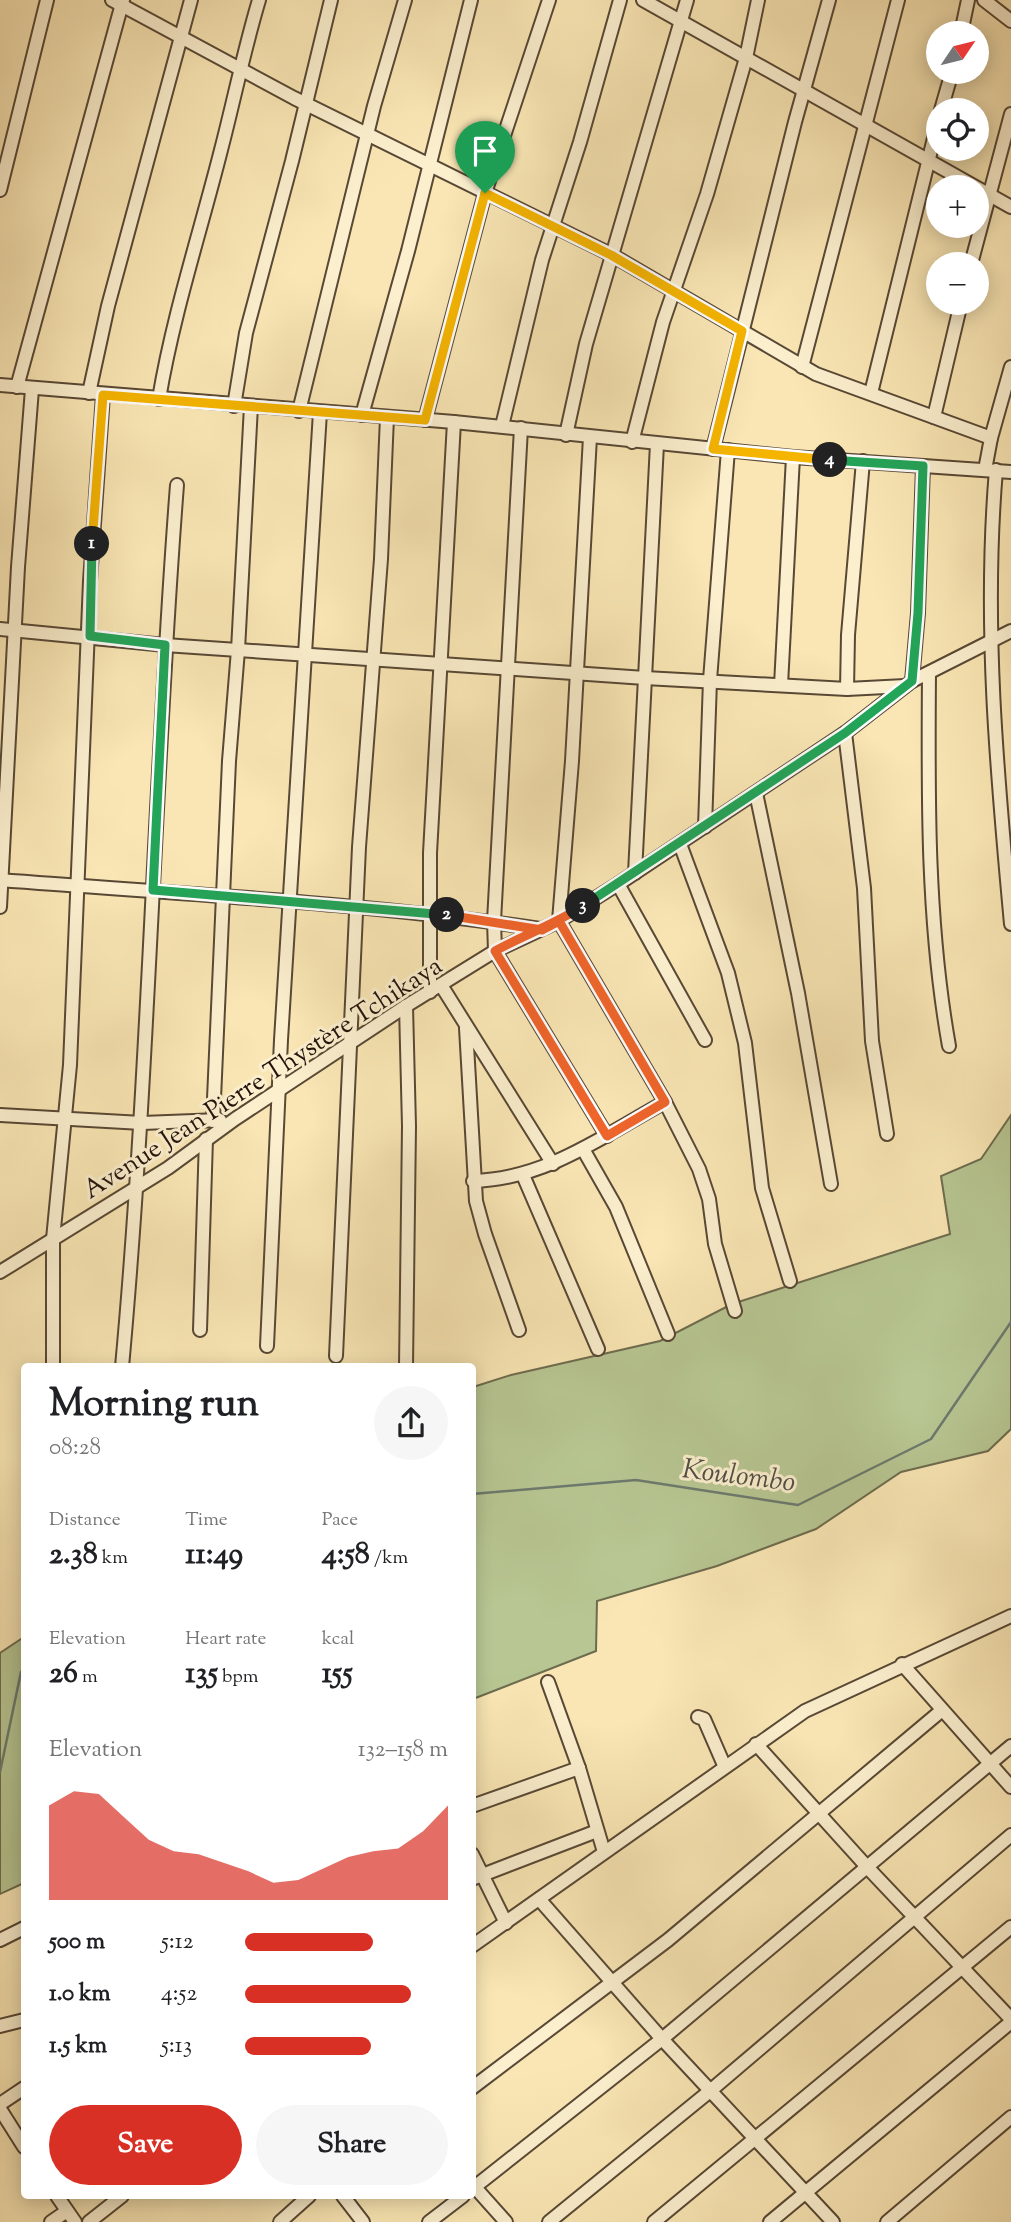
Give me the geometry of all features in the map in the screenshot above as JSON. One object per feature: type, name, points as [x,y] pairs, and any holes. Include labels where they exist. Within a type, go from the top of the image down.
[{"type":"street","points":[[0,190],[47,0]]},
{"type":"street","points":[[89,393],[108,306],[191,0]]},
{"type":"street","points":[[159,399],[169,342],[222,148],[239,67],[259,0]]},
{"type":"street","points":[[234,405],[246,332],[292,161],[331,0]]},
{"type":"street","points":[[299,411],[368,133],[405,0]]},
{"type":"street","points":[[362,415],[471,0]]},
{"type":"street","points":[[425,420],[485,193],[548,0]]},
{"type":"street","points":[[502,426],[553,226],[620,0]]},
{"type":"street","points":[[643,0],[926,158]]},
{"type":"street","points":[[566,435],[586,344],[687,0]]},
{"type":"street","points":[[632,442],[673,290],[708,194],[746,58],[758,0]]},
{"type":"street","points":[[713,449],[803,91],[829,0]]},
{"type":"street","points":[[802,367],[898,0]]},
{"type":"street","points":[[964,21],[968,0]]},
{"type":"street","points":[[984,0],[1011,21]]},
{"type":"street","points":[[17,387],[119,2],[305,103],[611,255],[802,367],[991,438]]},
{"type":"street","points":[[1011,114],[989,194],[1011,207]]},
{"type":"street","points":[[871,393],[928,161]]},
{"type":"street","points":[[931,161],[956,175]]},
{"type":"street","points":[[934,417],[958,315]]},
{"type":"street","points":[[1011,367],[991,438],[990,470],[990,642],[1011,924]]},
{"type":"street","points":[[0,385],[502,426],[566,435],[793,457],[1011,472]]},
{"type":"street","points":[[0,907],[32,389]]},
{"type":"street","points":[[53,1363],[53,1239],[64,1119],[90,636],[90,581],[103,395]]},
{"type":"street","points":[[213,1121],[222,894],[251,406]]},
{"type":"street","points":[[267,1346],[290,902],[320,412]]},
{"type":"street","points":[[336,1356],[357,909],[387,417]]},
{"type":"street","points":[[454,422],[430,914],[435,989],[466,1028],[553,1164]]},
{"type":"street","points":[[521,428],[494,921],[495,951],[607,1136]]},
{"type":"street","points":[[590,437],[559,921],[665,1102],[705,1182],[715,1244],[736,1311]]},
{"type":"street","points":[[635,873],[657,444]]},
{"type":"street","points":[[705,827],[710,680],[728,450]]},
{"type":"street","points":[[781,685],[793,457]]},
{"type":"street","points":[[847,689],[850,613],[863,461]]},
{"type":"street","points":[[0,629],[165,645],[577,671],[645,678],[847,689],[908,684],[918,613],[923,466]]},
{"type":"street","points":[[122,1363],[142,1123],[165,645],[177,485]]},
{"type":"street","name":"Avenue Jean Pierre Thystère Tchikaya","points":[[0,1272],[138,1187],[406,1006],[495,951],[559,921],[680,844],[845,733],[908,684],[1011,631]]},
{"type":"street","points":[[929,673],[928,777],[932,873],[940,995],[949,1046]]},
{"type":"street","points":[[845,733],[864,888],[872,1041],[887,1134]]},
{"type":"street","points":[[756,793],[798,993],[831,1184]]},
{"type":"street","points":[[680,844],[728,973],[745,1043],[762,1188],[790,1281]]},
{"type":"street","points":[[1,880],[222,894],[494,921],[542,930]]},
{"type":"street","points":[[618,884],[705,1041]]},
{"type":"street","points":[[406,1006],[409,1126],[406,1363]]},
{"type":"street","points":[[466,1028],[473,1181],[485,1234],[519,1330]]},
{"type":"street","points":[[473,1181],[523,1175],[553,1164],[665,1102]]},
{"type":"street","points":[[0,1115],[142,1123],[235,1119]]},
{"type":"street","points":[[200,1331],[206,1139]]},
{"type":"street","points":[[583,1149],[615,1207],[668,1334]]},
{"type":"street","points":[[523,1175],[598,1349]]},
{"type":"street","points":[[476,1943],[724,1765],[805,1711],[1011,1616]]},
{"type":"street","points":[[902,1664],[1011,1787]]},
{"type":"street","points":[[548,1682],[579,1768],[604,1852]]},
{"type":"street","points":[[476,2085],[668,1940],[820,1816],[941,1711]]},
{"type":"street","points":[[698,1717],[704,1719],[724,1765]]},
{"type":"street","points":[[756,1744],[1011,2020],[770,2222]]},
{"type":"street","points":[[476,2185],[662,2039],[1011,1745]]},
{"type":"street","points":[[476,1805],[579,1768]]},
{"type":"street","points":[[506,1923],[477,1878],[597,1832]]},
{"type":"street","points":[[549,2222],[710,2091],[1011,1835]]},
{"type":"street","points":[[539,1899],[662,2039],[833,2222]]},
{"type":"street","points":[[654,2222],[1011,1927]]},
{"type":"street","points":[[0,1940],[21,1930]]},
{"type":"street","points":[[0,2026],[21,2021]]},
{"type":"street","points":[[21,2090],[0,2106],[21,2142]]},
{"type":"street","points":[[887,2222],[1011,2117]]},
{"type":"street","points":[[476,2190],[506,2222]]},
{"type":"street","points":[[51,2222],[71,2216],[59,2199]]},
{"type":"street","points":[[93,2221],[119,2199]]},
{"type":"street","points":[[280,2222],[306,2199]]},
{"type":"street","points":[[345,2199],[363,2222]]},
{"type":"street","points":[[429,2222],[459,2199]]},
{"type":"green space","points":[[1011,1115],[1011,1429],[988,1451],[901,1472],[816,1529],[717,1566],[597,1601],[596,1651],[476,1698],[476,1386],[511,1375],[660,1341],[732,1304],[950,1234],[941,1176],[981,1159]]},
{"type":"green space","points":[[21,1639],[21,1884],[0,1894],[0,1653]]},
{"type":"waterway","name":"Koulombo","points":[[476,1494],[636,1480],[798,1505],[931,1439],[1011,1322]]},
{"type":"waterway","name":"Koulombo","points":[[0,1772],[21,1672]]},
{"type":"route","points":[[485,193],[425,420],[103,395],[90,581],[90,636],[165,645],[153,890],[463,917],[542,930],[559,921],[665,1102],[607,1136],[495,951],[517,939],[542,930],[559,921],[680,844],[845,733],[912,681],[918,613],[923,466],[713,449],[742,331],[611,255],[485,193]]}]
